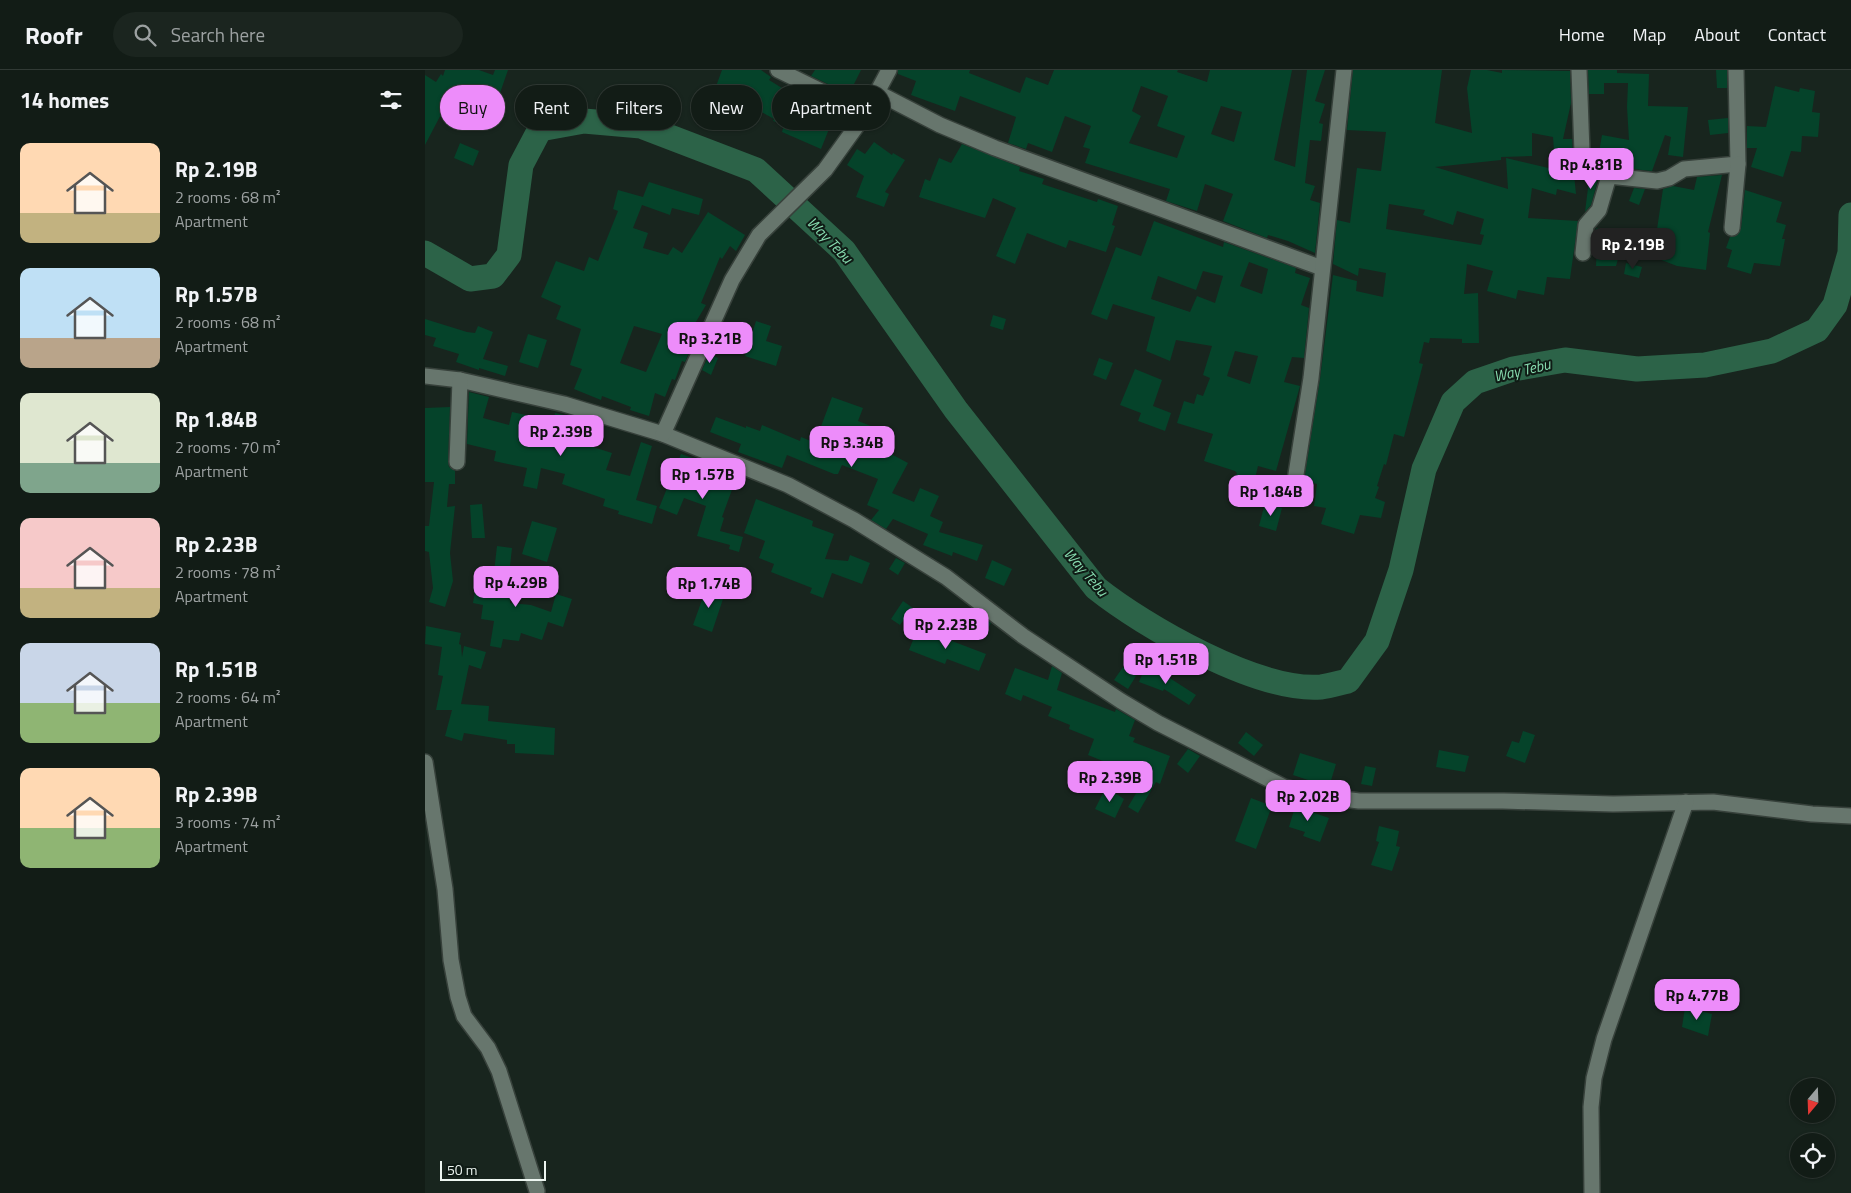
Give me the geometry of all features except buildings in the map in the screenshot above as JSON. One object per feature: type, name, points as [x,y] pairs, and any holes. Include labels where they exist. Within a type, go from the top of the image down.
[{"type":"street","points":[[778,70],[809,85]]},
{"type":"street","points":[[882,85],[889,70]]},
{"type":"street","points":[[1294,487],[1311,378],[1321,268],[1344,70]]},
{"type":"street","points":[[1579,70],[1582,152],[1609,176],[1657,181],[1669,178],[1684,169],[1738,164]]},
{"type":"street","points":[[1732,228],[1738,164],[1736,70]]},
{"type":"street","points":[[890,99],[940,124],[995,148],[1321,268]]},
{"type":"street","points":[[663,434],[732,280],[759,235],[825,170],[854,130]]},
{"type":"street","points":[[1583,253],[1585,225],[1599,210],[1609,176]]},
{"type":"street","points":[[425,376],[460,380],[564,404],[663,434],[757,470],[854,520],[946,577],[1023,636],[1121,701],[1158,723],[1285,787],[1319,796],[1395,802],[1503,801],[1613,804],[1713,802],[1812,814],[1851,816]]},
{"type":"street","points":[[457,462],[460,380]]},
{"type":"street","points":[[425,762],[445,890],[451,960],[458,997],[464,1016],[488,1048],[499,1071],[537,1191]]},
{"type":"street","points":[[1592,1193],[1591,1108],[1594,1078],[1603,1039],[1686,802]]},
{"type":"waterway","name":"Way Tebu","points":[[425,253],[470,279],[493,276],[509,255],[521,165],[540,129],[584,121],[641,126],[756,170],[844,251],[956,410],[1096,588],[1143,621],[1203,654],[1266,679],[1295,686],[1321,687],[1348,681],[1377,641],[1401,570],[1424,469],[1453,402],[1475,382],[1513,369],[1565,360],[1637,369],[1705,365],[1772,351],[1817,330],[1835,305],[1850,253],[1851,215]]}]
